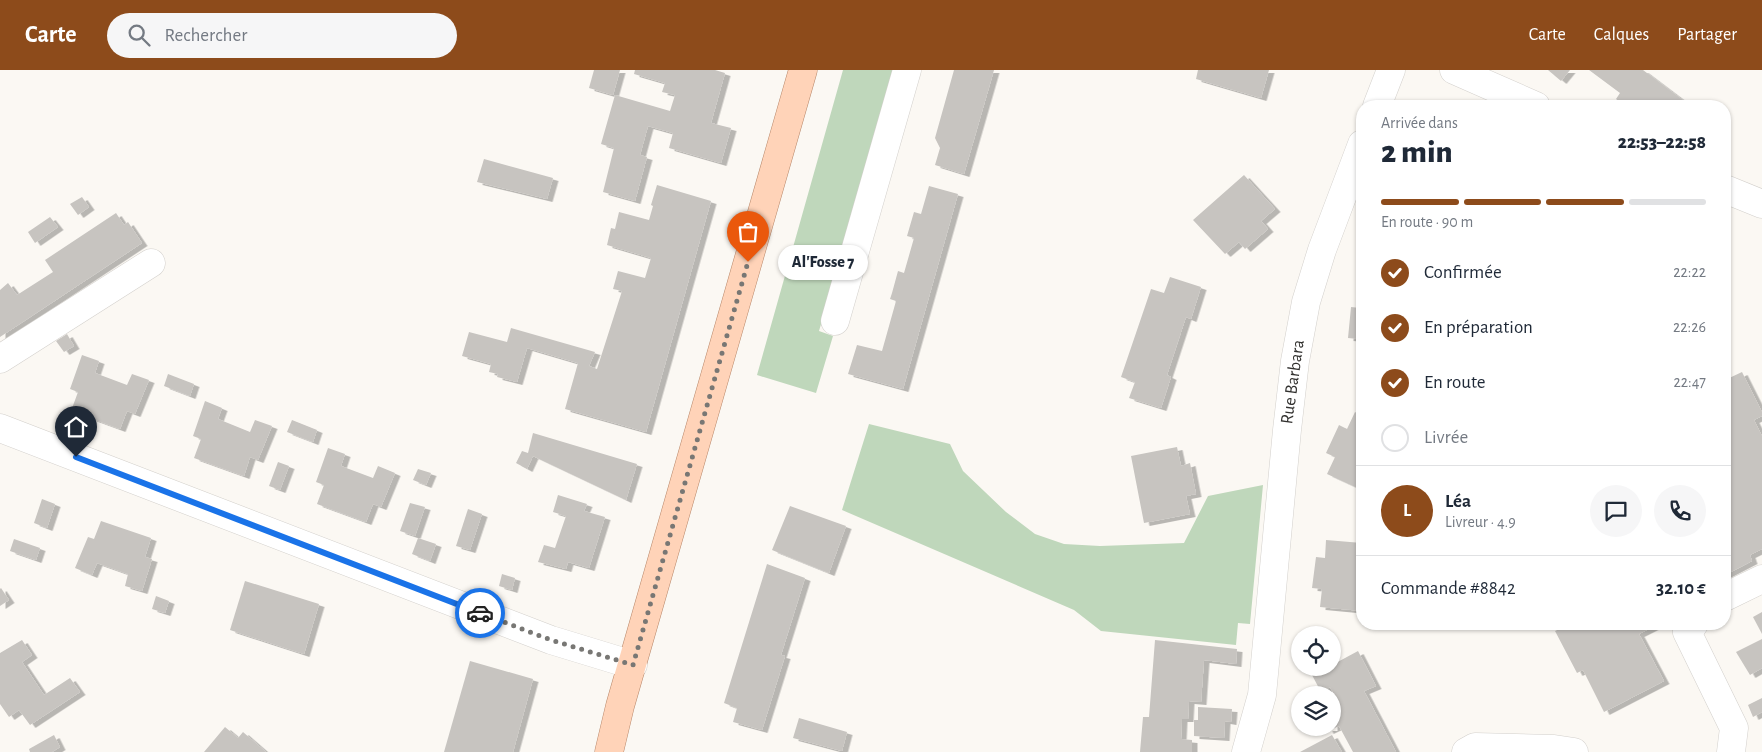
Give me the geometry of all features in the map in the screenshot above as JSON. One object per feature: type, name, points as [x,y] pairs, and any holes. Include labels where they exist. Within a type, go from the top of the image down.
[{"type":"main road","points":[[609,752],[620,706],[804,70]]},
{"type":"street","points":[[835,321],[906,70]]},
{"type":"street","points":[[1379,100],[1391,70]]},
{"type":"street","points":[[1454,70],[1522,100]]},
{"type":"street","name":"Rue Barbara","points":[[1246,752],[1262,695],[1295,361],[1306,302],[1322,250],[1356,160]]},
{"type":"street","points":[[1731,191],[1762,204]]},
{"type":"street","points":[[0,359],[151,263]]},
{"type":"street","points":[[0,428],[541,636],[633,665]]},
{"type":"street","points":[[1731,595],[1762,579]]},
{"type":"street","points":[[1689,630],[1687,632],[1734,728],[1731,752]]},
{"type":"street","points":[[1466,752],[1475,747],[1574,752]]},
{"type":"green space","points":[[843,70],[895,70],[819,331],[833,336],[816,393],[757,375]]},
{"type":"green space","points":[[869,424],[950,444],[963,471],[1006,512],[1035,534],[1064,544],[1100,546],[1184,543],[1208,496],[1263,485],[1250,624],[1238,623],[1236,645],[1101,631],[1074,610],[842,510]]},
{"type":"building","points":[[594,70],[620,70],[613,95],[589,88]]},
{"type":"building","points":[[635,70],[715,70],[725,73],[711,123],[731,128],[721,163],[669,148],[673,133],[648,126],[640,155],[647,157],[635,201],[603,192],[614,148],[601,144],[615,95],[670,111],[675,95],[662,92],[665,83],[634,74]]},
{"type":"building","points":[[954,70],[994,70],[964,174],[935,165],[940,148],[935,138]]},
{"type":"building","points":[[1198,70],[1269,70],[1261,98],[1196,79]]},
{"type":"building","points":[[1548,70],[1570,70],[1561,81]]},
{"type":"building","points":[[1589,70],[1643,70],[1683,100],[1617,100],[1616,99],[1620,93]]},
{"type":"building","points":[[484,159],[553,178],[547,199],[477,182]]},
{"type":"building","points":[[1244,175],[1275,209],[1261,221],[1268,229],[1245,249],[1239,242],[1225,254],[1193,220]]},
{"type":"building","points":[[657,185],[711,201],[646,432],[565,409],[578,363],[527,348],[517,382],[497,377],[498,374],[489,372],[491,364],[462,356],[469,332],[507,342],[511,328],[595,352],[589,366],[597,369],[622,291],[613,289],[618,271],[645,278],[651,258],[607,245],[611,228],[615,229],[619,212],[649,220]]},
{"type":"building","points":[[929,186],[958,194],[903,389],[848,374],[857,345],[882,351],[896,301],[890,299],[898,271],[904,273],[914,238],[907,236],[914,212],[921,214]]},
{"type":"building","points":[[82,197],[89,207],[78,215],[70,204]]},
{"type":"building","points":[[116,213],[124,225],[128,222],[142,243],[0,337],[0,290],[8,283],[17,295],[53,272],[45,260]]},
{"type":"building","points":[[50,217],[58,227],[35,243],[28,232]]},
{"type":"building","points":[[1170,277],[1201,287],[1191,319],[1186,317],[1167,375],[1171,377],[1161,408],[1129,398],[1135,382],[1121,377],[1151,289],[1164,293]]},
{"type":"building","points":[[1351,307],[1356,308],[1356,339],[1348,338]]},
{"type":"building","points":[[67,334],[74,346],[64,352],[56,341]]},
{"type":"building","points":[[82,355],[99,361],[95,373],[127,385],[132,374],[149,380],[135,414],[127,411],[120,429],[71,411],[78,392],[70,389]]},
{"type":"building","points":[[1742,372],[1762,412],[1762,416],[1754,420],[1762,436],[1762,549],[1750,555],[1752,561],[1731,572],[1731,377]]},
{"type":"building","points":[[168,374],[194,384],[190,396],[164,386]]},
{"type":"building","points":[[205,401],[222,408],[218,419],[250,432],[255,420],[272,426],[258,460],[250,457],[244,476],[194,458],[201,439],[193,436]]},
{"type":"building","points":[[1355,412],[1356,487],[1327,474],[1335,457],[1326,453],[1339,425],[1347,429]]},
{"type":"building","points":[[292,420],[317,430],[313,442],[287,432]]},
{"type":"building","points":[[533,433],[637,464],[626,500],[533,456],[527,469],[516,463],[522,451],[528,453]]},
{"type":"building","points":[[1177,447],[1181,466],[1190,463],[1196,494],[1186,496],[1190,514],[1144,523],[1131,456]]},
{"type":"building","points":[[328,448],[345,454],[341,466],[373,478],[378,466],[395,473],[381,507],[373,504],[366,522],[317,504],[324,485],[316,482]]},
{"type":"building","points":[[278,462],[289,466],[280,490],[269,486]]},
{"type":"building","points":[[418,469],[431,473],[426,485],[413,480]]},
{"type":"building","points":[[558,495],[587,504],[584,511],[605,517],[589,568],[568,562],[566,569],[538,562],[544,545],[555,548],[566,516],[553,512]]},
{"type":"building","points":[[42,499],[55,504],[47,528],[34,523]]},
{"type":"building","points":[[410,503],[425,507],[415,536],[400,531]]},
{"type":"building","points":[[790,506],[846,526],[829,573],[772,550]]},
{"type":"building","points":[[468,509],[482,514],[470,550],[456,546]]},
{"type":"building","points":[[101,521],[151,538],[145,557],[152,559],[142,591],[125,586],[128,574],[97,563],[92,575],[75,568],[88,537],[94,539]]},
{"type":"building","points":[[418,538],[436,544],[430,561],[412,554]]},
{"type":"building","points":[[14,539],[40,548],[36,560],[10,551]]},
{"type":"building","points":[[1326,540],[1356,542],[1356,610],[1320,607],[1322,589],[1312,588],[1316,557],[1325,558]]},
{"type":"building","points":[[767,564],[805,578],[781,655],[785,656],[762,730],[733,722],[737,708],[724,703]]},
{"type":"building","points":[[502,574],[515,578],[512,590],[499,586]]},
{"type":"building","points":[[245,581],[319,604],[304,654],[230,630]]},
{"type":"building","points":[[0,589],[9,600],[0,606]]},
{"type":"building","points":[[156,596],[169,601],[165,613],[152,609]]},
{"type":"building","points":[[1762,612],[1762,634],[1753,617]]},
{"type":"building","points":[[1647,630],[1639,634],[1664,681],[1604,712],[1583,670],[1577,673],[1555,631]]},
{"type":"building","points":[[1762,639],[1762,668],[1750,675],[1736,652]]},
{"type":"building","points":[[22,640],[32,655],[22,662],[44,695],[70,678],[80,692],[30,725],[19,710],[9,717],[0,704],[0,653]]},
{"type":"building","points":[[1155,640],[1237,649],[1236,664],[1204,660],[1201,702],[1189,701],[1188,719],[1182,719],[1181,739],[1192,740],[1192,752],[1140,752],[1143,717],[1149,717]]},
{"type":"building","points":[[1358,651],[1376,686],[1364,691],[1396,752],[1353,752],[1341,730],[1341,686],[1318,686],[1313,676],[1341,676],[1341,660]]},
{"type":"building","points":[[470,661],[533,679],[513,752],[444,752]]},
{"type":"building","points":[[1762,698],[1762,712],[1753,717],[1748,705]]},
{"type":"building","points":[[1198,707],[1232,709],[1231,722],[1225,721],[1224,738],[1194,736],[1194,720],[1198,720]]},
{"type":"building","points":[[799,718],[847,732],[842,751],[793,738]]},
{"type":"building","points":[[225,727],[238,738],[243,732],[266,752],[204,752]]},
{"type":"building","points":[[54,735],[60,747],[52,752],[30,752],[29,749]]},
{"type":"building","points":[[1333,736],[1342,752],[1300,752]]},
{"type":"way so far","points":[[480,613],[551,640],[633,665],[748,262]]},
{"type":"place","name":"Al'Fosse 7","points":[[748,262]]},
{"type":"route","points":[[76,457],[480,613]]}]
